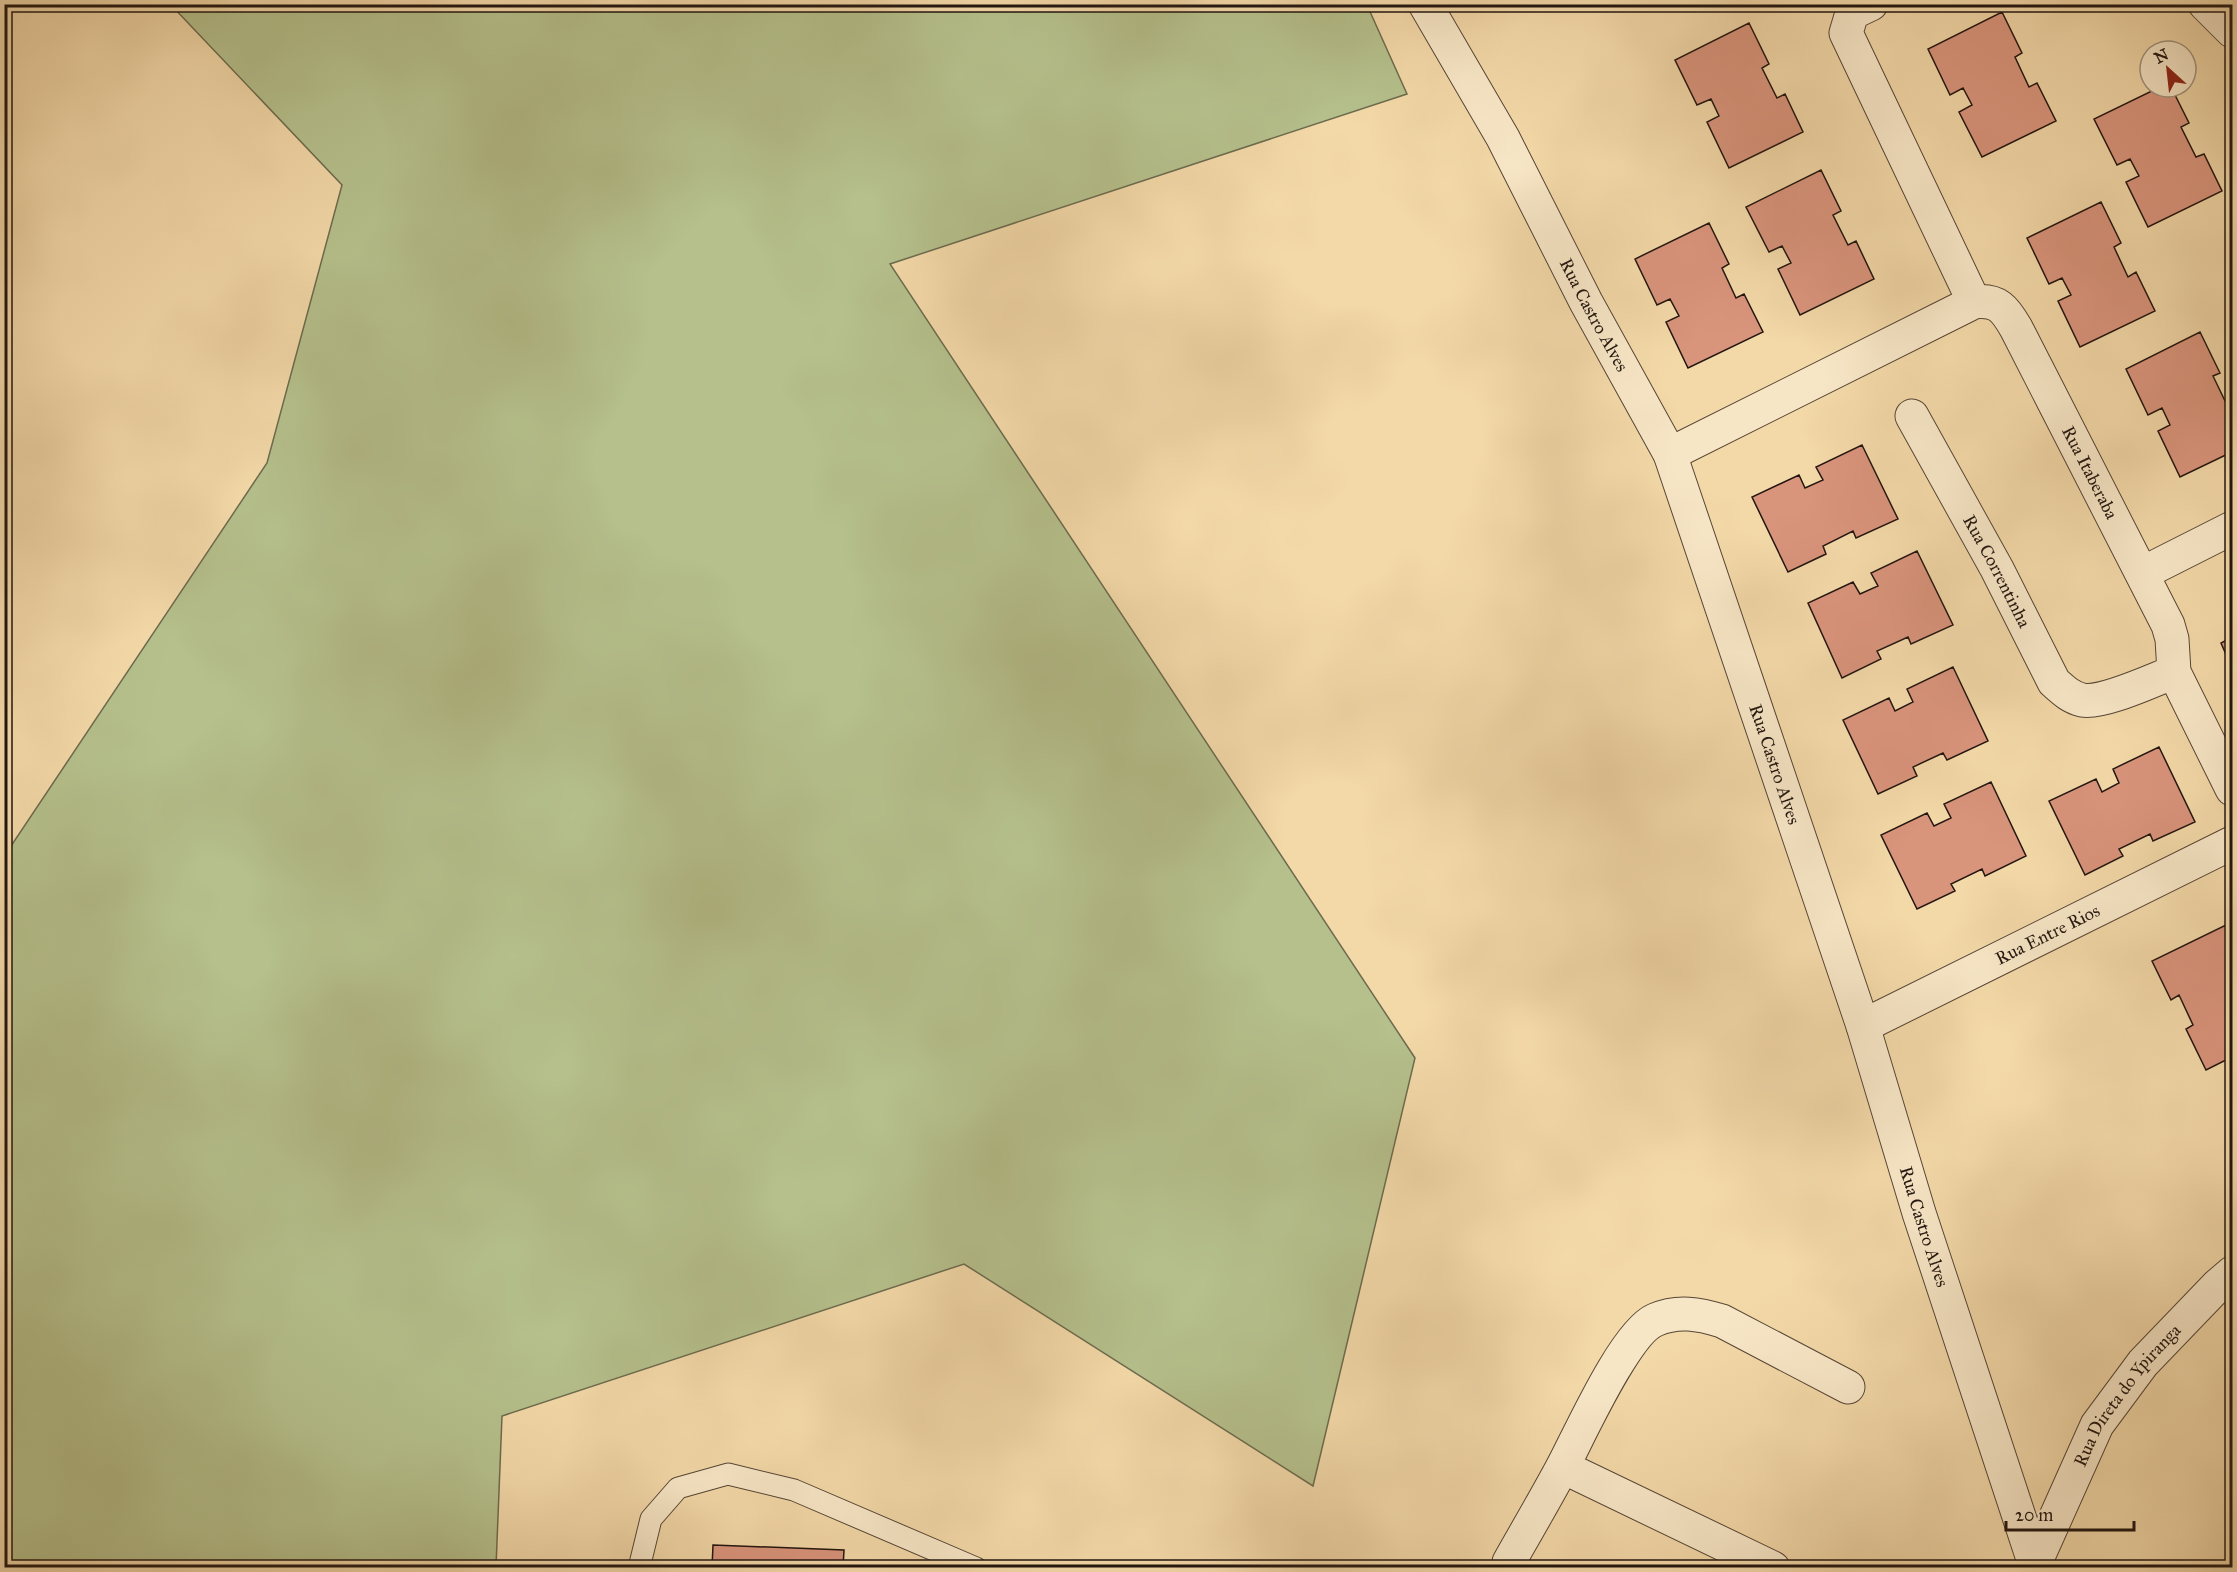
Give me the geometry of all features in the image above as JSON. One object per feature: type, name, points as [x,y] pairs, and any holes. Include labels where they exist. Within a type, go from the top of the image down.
[{"type":"street","name":"Rua Castro Alves","points":[[1425,4],[1503,138],[1586,302],[1670,454],[1863,1026],[1919,1213],[2033,1565]]},
{"type":"street","points":[[1670,454],[1974,302],[1846,33],[1852,13],[1871,4]]},
{"type":"street","points":[[2205,4],[2232,31]]},
{"type":"street","name":"Rua Itaberaba","points":[[1974,302],[1988,300],[2006,312],[2143,573],[2172,639],[2174,672]]},
{"type":"street","name":"Rua Correntinha","points":[[1912,416],[1997,569],[2054,682],[2067,694],[2084,700],[2101,699],[2174,672]]},
{"type":"street","points":[[2143,573],[2232,528]]},
{"type":"street","points":[[2174,672],[2232,789]]},
{"type":"street","name":"Rua Entre Rios","points":[[1863,1026],[2232,843]]},
{"type":"street","name":"Rua Direta do Ypiranga","points":[[2033,1565],[2097,1425],[2143,1363],[2217,1286],[2232,1274]]},
{"type":"street","points":[[1509,1562],[1563,1467],[1611,1374],[1639,1333],[1653,1320],[1677,1313],[1700,1314],[1722,1321],[1848,1387]]},
{"type":"street","points":[[1563,1467],[1773,1568]]},
{"type":"lane","points":[[639,1568],[651,1519],[678,1488],[728,1474],[794,1490],[976,1568]]},
{"type":"green space","points":[[171,5],[1367,5],[1407,94],[890,264],[1415,1058],[1313,1486],[964,1264],[502,1416],[496,1567],[5,1567],[5,855],[267,463],[342,185]]},
{"type":"building","points":[[2002,12],[2022,53],[2015,57],[2029,87],[2037,83],[2056,121],[1982,157],[1959,112],[1972,105],[1963,88],[1950,95],[1928,49]]},
{"type":"building","points":[[1749,23],[1769,64],[1762,68],[1777,98],[1785,94],[1803,132],[1729,168],[1707,122],[1719,116],[1711,99],[1697,105],[1675,60]]},
{"type":"building","points":[[2138,98],[2177,99],[2189,123],[2181,127],[2196,157],[2204,154],[2222,191],[2148,227],[2126,182],[2139,176],[2130,159],[2117,165],[2094,119]]},
{"type":"building","points":[[1821,170],[1841,211],[1833,215],[1848,245],[1856,241],[1874,279],[1800,315],[1778,269],[1791,263],[1782,246],[1769,252],[1746,207]]},
{"type":"building","points":[[2101,202],[2121,243],[2114,247],[2128,277],[2136,272],[2155,311],[2080,347],[2058,301],[2071,295],[2062,278],[2049,284],[2027,238]]},
{"type":"building","points":[[1709,223],[1729,264],[1722,268],[1736,298],[1744,294],[1763,332],[1688,368],[1666,322],[1679,316],[1670,299],[1657,305],[1635,259]]},
{"type":"building","points":[[2200,332],[2220,373],[2213,376],[2228,407],[2232,404],[2232,452],[2180,477],[2158,431],[2170,425],[2162,408],[2148,415],[2126,369]]},
{"type":"building","points":[[1862,445],[1898,519],[1856,538],[1853,531],[1823,546],[1826,554],[1788,572],[1752,497],[1799,475],[1805,488],[1823,480],[1816,467]]},
{"type":"building","points":[[1917,551],[1953,625],[1911,644],[1908,637],[1877,651],[1881,659],[1842,678],[1808,603],[1853,582],[1860,594],[1878,586],[1871,573]]},
{"type":"building","points":[[2232,637],[2232,668],[2221,643]]},
{"type":"building","points":[[1953,667],[1988,741],[1947,760],[1943,753],[1913,767],[1917,776],[1878,794],[1843,720],[1889,698],[1895,711],[1913,702],[1907,689]]},
{"type":"building","points":[[2159,747],[2195,822],[2153,841],[2150,834],[2119,849],[2123,856],[2085,875],[2049,801],[2096,779],[2102,792],[2119,783],[2113,769]]},
{"type":"building","points":[[1991,782],[2026,856],[1985,876],[1982,869],[1951,884],[1955,891],[1917,909],[1881,835],[1927,813],[1934,826],[1951,818],[1944,804]]},
{"type":"building","points":[[2226,925],[2232,938],[2232,1057],[2206,1070],[2186,1029],[2193,1025],[2179,995],[2171,1000],[2152,961]]},
{"type":"building","points":[[713,1545],[844,1550],[843,1568],[712,1568]]}]
